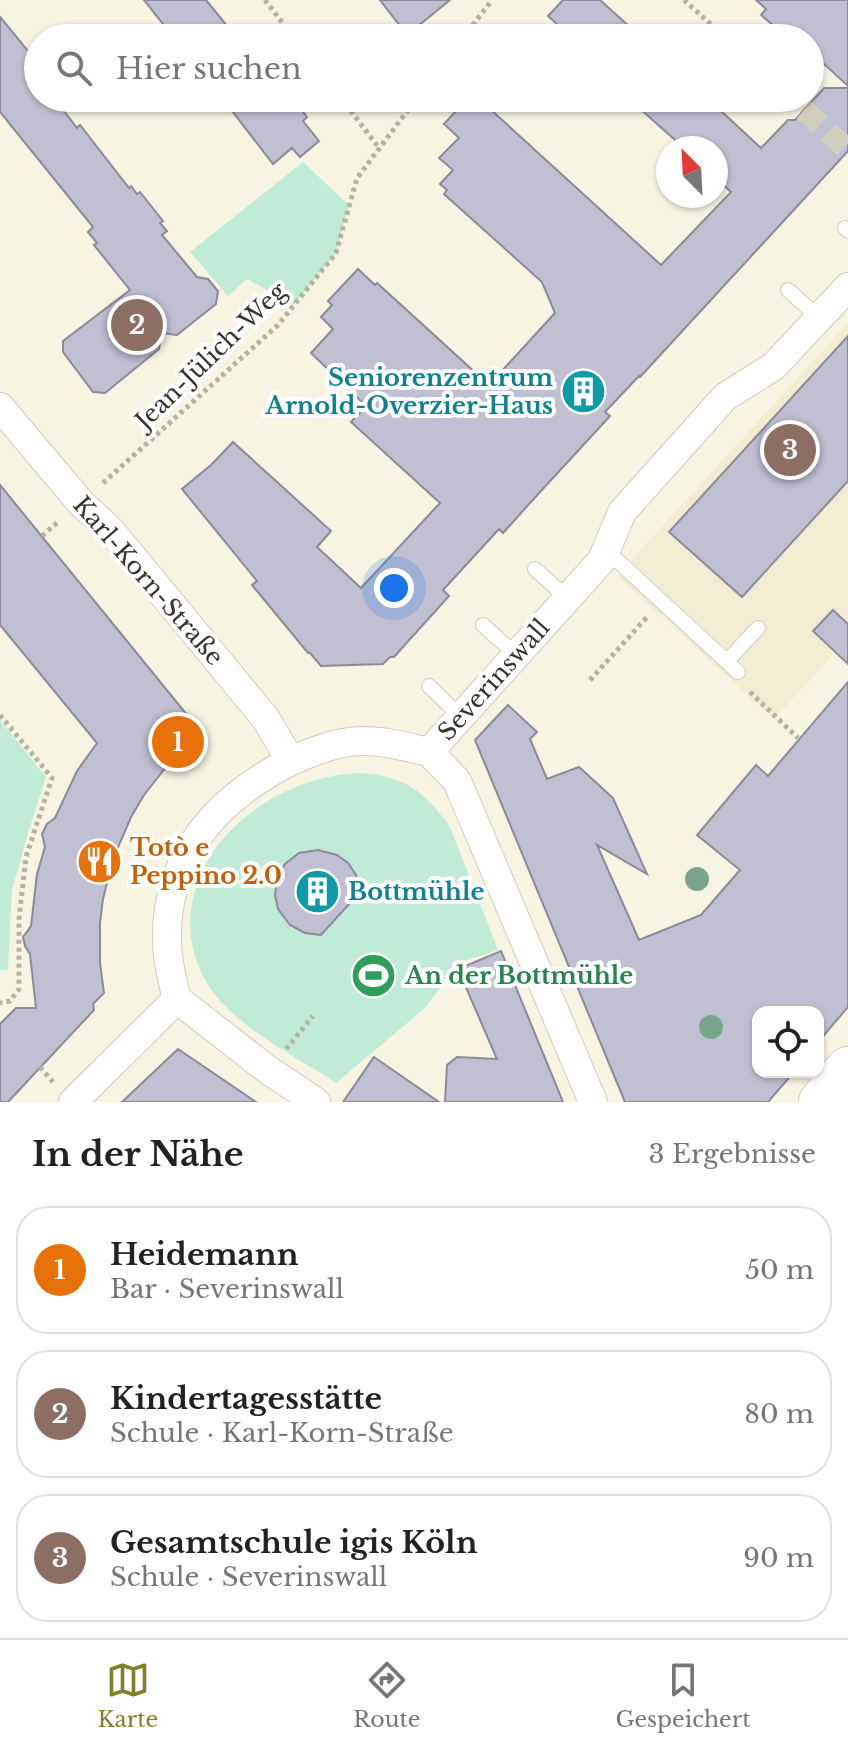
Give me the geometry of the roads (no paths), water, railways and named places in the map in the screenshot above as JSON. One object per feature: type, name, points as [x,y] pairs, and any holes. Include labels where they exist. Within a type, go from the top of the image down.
[{"type":"main road","points":[[821,1102],[848,1069]]},
{"type":"street","name":"Severinswall","points":[[177,999],[167,941],[168,908],[178,874],[194,841],[217,812],[251,784],[290,760],[326,748],[360,740],[429,752],[602,560],[622,512],[725,397],[774,366],[848,287]]},
{"type":"street","name":"Karl-Korn-Straße","points":[[0,407],[81,503],[111,531],[266,719],[290,760]]},
{"type":"street","points":[[429,752],[457,781],[593,1102]]},
{"type":"street","points":[[73,1102],[177,999],[268,1070],[316,1102]]},
{"type":"lane","points":[[788,290],[819,318]]},
{"type":"lane","points":[[606,550],[733,666],[758,628]]},
{"type":"lane","points":[[535,569],[567,598]]},
{"type":"lane","points":[[483,625],[516,655]]},
{"type":"lane","points":[[429,686],[461,717]]},
{"type":"tunnel","points":[[806,112],[848,150]]},
{"type":"place","name":"Kindertagesstätte","points":[[137,325]]},
{"type":"place","name":"Seniorenzentrum Arnold-Overzier-Haus","points":[[584,392]]},
{"type":"place","name":"Gesamtschule igis Köln","points":[[790,450]]},
{"type":"place","name":"Heidemann","points":[[178,742]]},
{"type":"place","name":"Totò e Peppino 2.0","points":[[99,862]]},
{"type":"place","name":"Bottmühle","points":[[317,892]]},
{"type":"place","name":"An der Bottmühle","points":[[374,976]]}]
